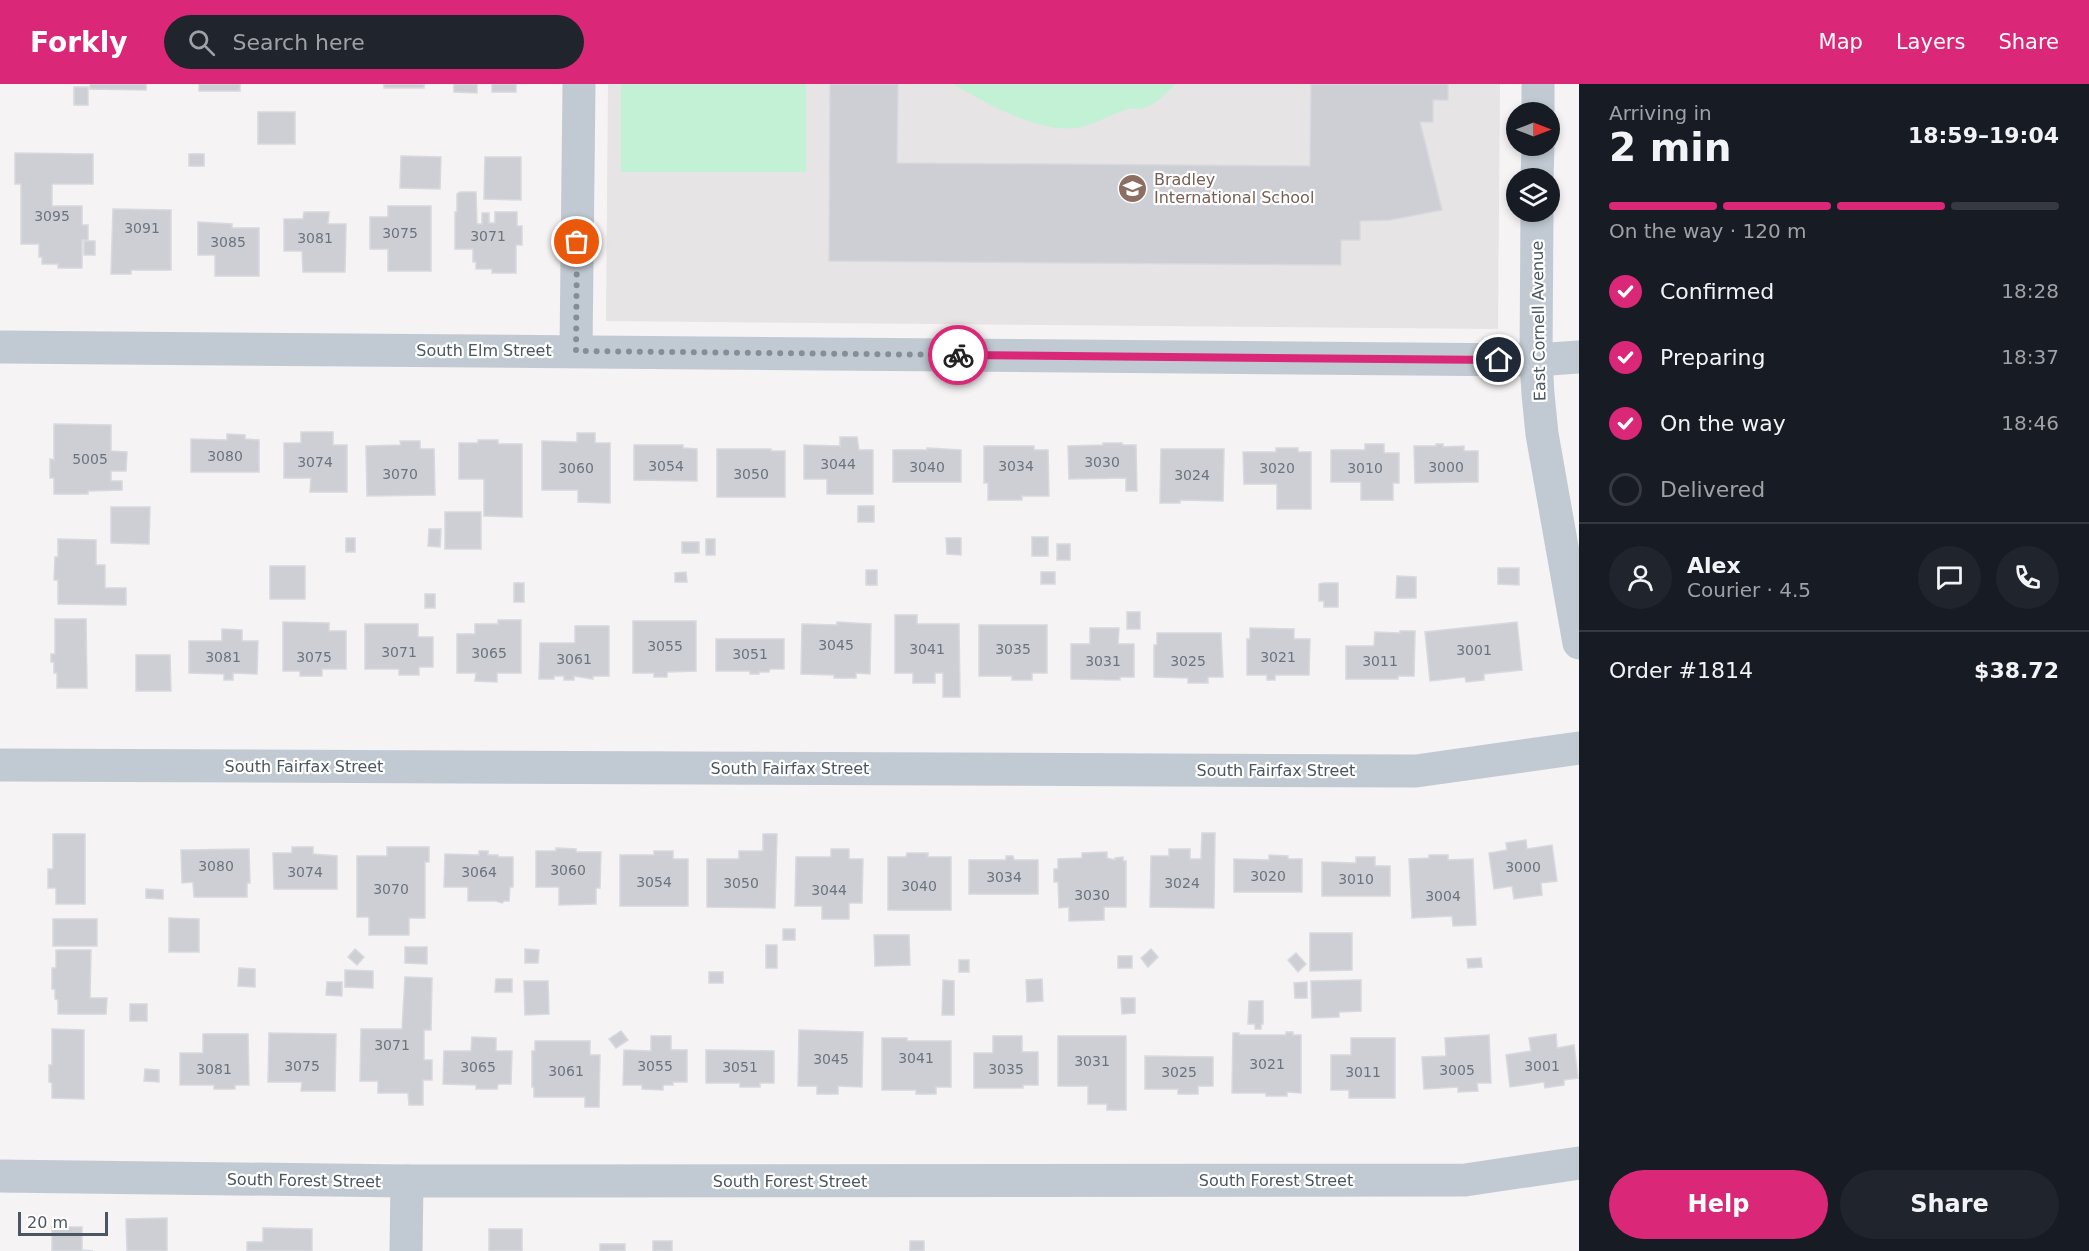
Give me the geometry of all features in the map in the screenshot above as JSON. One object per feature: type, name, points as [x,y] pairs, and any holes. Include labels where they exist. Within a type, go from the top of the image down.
[{"type":"street","points":[[576,351],[579,84]]},
{"type":"street","points":[[1538,84],[1538,102]]},
{"type":"street","name":"East Cornell Avenue","points":[[1537,222],[1536,360],[1542,434],[1579,643]]},
{"type":"street","name":"South Elm Street","points":[[0,347],[1536,360],[1579,357]]},
{"type":"street","name":"South Fairfax Street","points":[[0,765],[1416,771],[1579,748]]},
{"type":"street","name":"South Forest Street","points":[[0,1176],[407,1181],[1465,1180],[1579,1163]]},
{"type":"street","points":[[406,1251],[407,1181]]},
{"type":"shaded area","points":[[608,84],[1500,84],[1498,329],[606,321]]},
{"type":"green space","points":[[621,84],[806,84],[806,172],[621,172]]},
{"type":"green space","points":[[953,84],[1176,84],[1152,105],[1141,109],[1127,109],[1082,127],[1066,129],[1050,127],[1015,116]]},
{"type":"building","points":[[90,84],[146,84],[146,90],[90,89]]},
{"type":"building","points":[[199,84],[240,84],[240,91],[199,91]]},
{"type":"building","points":[[384,84],[424,84],[424,88],[384,88]]},
{"type":"building","points":[[454,84],[477,84],[477,93],[454,92]]},
{"type":"building","points":[[492,84],[516,84],[516,92],[492,92]]},
{"type":"building","name":"Bradley International School","points":[[830,84],[898,84],[897,163],[1310,166],[1311,84],[1448,84],[1448,100],[1433,100],[1433,122],[1420,122],[1442,210],[1390,220],[1360,221],[1360,240],[1341,240],[1341,265],[829,261]]},
{"type":"building","points":[[74,87],[88,87],[88,105],[74,105]]},
{"type":"building","points":[[258,112],[295,112],[295,144],[258,144]]},
{"type":"building","points":[[15,153],[93,154],[93,184],[52,184],[52,206],[82,206],[82,225],[88,225],[88,240],[82,240],[82,268],[58,268],[58,264],[42,264],[42,257],[39,257],[39,244],[21,244],[21,184],[15,184]]},
{"type":"building","points":[[189,154],[204,154],[204,166],[189,166]]},
{"type":"building","points":[[401,156],[441,157],[440,189],[400,188]]},
{"type":"building","points":[[485,157],[521,157],[521,200],[484,199]]},
{"type":"building","points":[[476,192],[477,224],[482,224],[482,213],[489,213],[489,223],[495,223],[495,212],[517,212],[517,226],[522,226],[522,245],[516,245],[516,273],[492,273],[492,269],[476,269],[476,262],[473,262],[473,249],[455,249],[455,212],[457,212],[457,194]]},
{"type":"building","points":[[388,206],[431,206],[431,271],[388,271],[388,249],[370,249],[370,217],[388,217]]},
{"type":"building","points":[[113,209],[171,210],[171,270],[131,270],[131,274],[111,274]]},
{"type":"building","points":[[304,212],[329,212],[328,224],[346,224],[345,272],[303,272],[302,251],[284,251],[284,219],[303,219]]},
{"type":"building","points":[[198,222],[232,224],[232,228],[259,228],[259,276],[215,276],[215,255],[198,255]]},
{"type":"building","points":[[84,241],[95,241],[95,255],[84,255]]},
{"type":"building","points":[[54,424],[111,425],[111,451],[127,452],[126,471],[111,471],[111,481],[122,481],[122,490],[88,491],[88,494],[54,494],[54,478],[50,478],[50,459],[54,460]]},
{"type":"building","points":[[301,432],[333,432],[333,445],[347,445],[347,492],[310,492],[311,478],[284,478],[284,443],[301,443]]},
{"type":"building","points":[[577,433],[595,433],[595,443],[610,443],[610,503],[578,502],[578,490],[542,490],[542,441],[577,442]]},
{"type":"building","points":[[227,434],[245,435],[245,439],[259,440],[259,472],[191,472],[191,439],[227,440]]},
{"type":"building","points":[[840,437],[857,437],[859,450],[873,450],[873,494],[827,494],[827,479],[804,479],[804,445],[840,446]]},
{"type":"building","points":[[478,440],[498,440],[498,444],[522,444],[522,517],[484,516],[484,479],[459,479],[459,443],[478,443]]},
{"type":"building","points":[[400,441],[420,441],[420,449],[434,449],[435,495],[367,496],[366,446],[401,445]]},
{"type":"building","points":[[1103,443],[1136,445],[1137,491],[1126,491],[1126,478],[1069,479],[1068,446],[1103,445]]},
{"type":"building","points":[[1365,444],[1384,444],[1384,453],[1399,453],[1399,483],[1393,483],[1393,500],[1361,500],[1361,482],[1331,482],[1331,450],[1365,450]]},
{"type":"building","points":[[1436,444],[1443,444],[1443,447],[1464,446],[1464,451],[1478,451],[1478,482],[1415,483],[1414,446],[1436,446]]},
{"type":"building","points":[[634,445],[683,445],[683,448],[697,449],[697,481],[634,480]]},
{"type":"building","points":[[984,446],[1034,446],[1034,450],[1048,450],[1049,496],[1022,496],[1022,500],[988,500],[988,483],[984,483]]},
{"type":"building","points":[[927,448],[961,450],[961,482],[893,482],[893,450],[927,450]]},
{"type":"building","points":[[1276,448],[1298,448],[1298,452],[1311,452],[1311,509],[1277,509],[1277,484],[1244,484],[1243,452],[1276,452]]},
{"type":"building","points":[[717,449],[785,451],[785,497],[717,497]]},
{"type":"building","points":[[1161,449],[1224,449],[1223,501],[1180,500],[1180,503],[1160,503]]},
{"type":"building","points":[[858,506],[874,506],[874,522],[858,522]]},
{"type":"building","points":[[111,507],[150,507],[149,544],[111,543]]},
{"type":"building","points":[[445,512],[481,512],[481,549],[445,549]]},
{"type":"building","points":[[429,529],[441,529],[440,547],[428,546]]},
{"type":"building","points":[[1032,537],[1048,537],[1048,556],[1032,556]]},
{"type":"building","points":[[346,538],[355,538],[355,552],[346,552]]},
{"type":"building","points":[[946,538],[961,538],[961,555],[947,554]]},
{"type":"building","points":[[58,539],[96,540],[96,565],[105,565],[105,588],[126,588],[126,605],[58,604],[58,580],[54,580]]},
{"type":"building","points":[[706,539],[715,539],[715,555],[706,555]]},
{"type":"building","points":[[682,542],[699,542],[699,553],[682,553]]},
{"type":"building","points":[[1057,544],[1070,544],[1070,560],[1057,560]]},
{"type":"building","points":[[270,566],[305,566],[305,599],[270,599]]},
{"type":"building","points":[[1498,568],[1519,568],[1519,585],[1498,584]]},
{"type":"building","points":[[866,570],[877,570],[877,585],[866,585]]},
{"type":"building","points":[[686,572],[687,582],[675,582],[675,573]]},
{"type":"building","points":[[1041,572],[1055,572],[1055,584],[1041,584]]},
{"type":"building","points":[[1397,576],[1416,577],[1416,598],[1396,598]]},
{"type":"building","points":[[514,583],[524,583],[524,602],[514,602]]},
{"type":"building","points":[[1338,583],[1338,607],[1324,607],[1324,601],[1319,601],[1319,584]]},
{"type":"building","points":[[425,594],[435,594],[435,608],[425,608]]},
{"type":"building","points":[[1127,612],[1140,612],[1140,629],[1127,629]]},
{"type":"building","points":[[895,615],[917,615],[917,624],[959,624],[960,697],[943,697],[943,673],[935,673],[935,683],[913,683],[913,673],[895,673]]},
{"type":"building","points":[[55,619],[86,619],[87,688],[57,688],[57,673],[54,673],[54,662],[51,662],[51,654],[55,654]]},
{"type":"building","points":[[498,620],[521,620],[521,673],[497,673],[497,682],[475,681],[476,673],[457,673],[457,634],[475,634],[475,624],[498,624]]},
{"type":"building","points":[[633,621],[696,621],[696,671],[667,672],[667,677],[654,677],[654,673],[633,673]]},
{"type":"building","points":[[283,622],[329,623],[329,631],[346,631],[346,669],[322,669],[322,676],[300,676],[300,671],[283,671]]},
{"type":"building","points":[[837,622],[871,624],[870,674],[856,673],[856,678],[834,678],[834,675],[801,674],[802,624],[837,625]]},
{"type":"building","points":[[1517,622],[1522,670],[1484,674],[1484,680],[1466,682],[1465,677],[1430,681],[1425,632]]},
{"type":"building","points":[[365,624],[418,624],[418,637],[433,637],[433,667],[419,667],[419,675],[399,675],[399,669],[365,669]]},
{"type":"building","points":[[979,625],[1047,625],[1047,673],[1032,673],[1032,680],[1012,680],[1012,676],[979,676]]},
{"type":"building","points":[[575,626],[609,626],[609,676],[593,676],[593,679],[574,676],[574,680],[564,680],[564,676],[539,679],[540,643],[575,643]]},
{"type":"building","points":[[1090,628],[1119,628],[1118,644],[1134,644],[1134,677],[1120,677],[1120,680],[1071,679],[1071,644],[1090,644]]},
{"type":"building","points":[[1250,628],[1294,629],[1294,639],[1310,639],[1309,675],[1275,675],[1275,680],[1267,680],[1267,675],[1247,675],[1247,639],[1250,639]]},
{"type":"building","points":[[222,629],[242,630],[242,641],[258,641],[257,674],[233,673],[233,680],[224,680],[224,674],[189,673],[189,641],[222,641]]},
{"type":"building","points":[[1400,631],[1415,631],[1414,676],[1398,676],[1398,679],[1346,679],[1346,646],[1374,646],[1375,632],[1400,633]]},
{"type":"building","points":[[1157,633],[1221,633],[1223,677],[1208,677],[1208,683],[1188,683],[1188,678],[1154,677],[1154,645],[1157,645]]},
{"type":"building","points":[[716,639],[784,639],[784,669],[770,669],[769,672],[759,672],[759,674],[750,674],[750,671],[716,671]]},
{"type":"building","points":[[136,655],[170,655],[171,691],[136,691]]},
{"type":"building","points":[[1202,833],[1215,833],[1214,908],[1150,907],[1151,856],[1169,856],[1169,849],[1190,849],[1190,859],[1201,859]]},
{"type":"building","points":[[53,834],[85,834],[85,904],[56,904],[56,888],[48,888],[48,869],[53,869]]},
{"type":"building","points":[[763,834],[777,834],[775,908],[707,907],[707,859],[739,859],[739,851],[763,851]]},
{"type":"building","points":[[1526,840],[1527,849],[1552,845],[1557,881],[1541,883],[1542,895],[1514,899],[1512,886],[1494,889],[1489,853],[1507,850],[1506,843]]},
{"type":"building","points":[[292,847],[313,847],[313,854],[337,856],[337,889],[274,889],[273,853],[292,853]]},
{"type":"building","points":[[387,847],[429,847],[429,862],[425,862],[425,918],[409,918],[409,935],[369,935],[369,917],[357,917],[357,856],[387,856]]},
{"type":"building","points":[[556,848],[576,849],[576,852],[601,852],[600,888],[596,888],[596,904],[559,905],[559,887],[536,887],[536,851],[556,851]]},
{"type":"building","points":[[249,849],[250,883],[247,883],[247,897],[194,897],[193,882],[182,883],[181,850]]},
{"type":"building","points":[[831,849],[849,849],[849,859],[863,859],[862,903],[849,903],[849,919],[822,919],[822,906],[795,906],[796,857],[831,857]]},
{"type":"building","points":[[479,851],[488,851],[488,855],[498,855],[498,857],[513,857],[513,887],[510,887],[509,901],[502,903],[468,901],[468,887],[444,887],[445,854],[479,855]]},
{"type":"building","points":[[654,851],[673,851],[673,859],[688,859],[688,906],[620,906],[620,855],[654,855]]},
{"type":"building","points":[[1107,852],[1107,858],[1115,860],[1115,858],[1123,857],[1123,861],[1126,861],[1126,907],[1104,907],[1104,920],[1069,921],[1069,907],[1059,908],[1058,882],[1054,882],[1054,869],[1058,869],[1058,859],[1082,858],[1082,853]]},
{"type":"building","points":[[907,853],[928,853],[928,857],[951,857],[951,910],[888,910],[888,857],[906,857]]},
{"type":"building","points":[[1269,855],[1302,859],[1302,892],[1234,892],[1234,859],[1269,860]]},
{"type":"building","points":[[1429,855],[1448,855],[1448,860],[1473,859],[1476,925],[1453,926],[1452,916],[1412,918],[1409,859],[1429,858]]},
{"type":"building","points":[[1006,856],[1013,856],[1014,860],[1038,860],[1038,894],[969,894],[969,860],[1006,860]]},
{"type":"building","points":[[1356,857],[1375,857],[1375,866],[1390,866],[1390,896],[1322,896],[1322,862],[1356,863]]},
{"type":"building","points":[[146,889],[163,890],[163,899],[146,898]]},
{"type":"building","points":[[169,918],[199,919],[199,952],[169,952]]},
{"type":"building","points":[[53,919],[97,919],[97,946],[53,946]]},
{"type":"building","points":[[783,929],[795,929],[795,940],[783,940]]},
{"type":"building","points":[[1310,933],[1352,933],[1352,970],[1310,971]]},
{"type":"building","points":[[874,935],[909,935],[910,965],[875,966]]},
{"type":"building","points":[[766,945],[777,945],[777,968],[766,968]]},
{"type":"building","points":[[405,947],[427,947],[427,964],[405,963]]},
{"type":"building","points":[[355,949],[364,957],[357,965],[348,957]]},
{"type":"building","points":[[525,949],[539,950],[538,963],[525,963]]},
{"type":"building","points":[[1151,949],[1158,957],[1148,967],[1141,958]]},
{"type":"building","points":[[56,950],[91,950],[90,998],[107,998],[106,1014],[58,1014],[58,1000],[55,999],[55,989],[52,989],[52,968],[56,968]]},
{"type":"building","points":[[1296,953],[1306,964],[1298,972],[1288,960]]},
{"type":"building","points":[[1118,956],[1132,956],[1132,968],[1118,968]]},
{"type":"building","points":[[1481,958],[1482,967],[1468,968],[1467,959]]},
{"type":"building","points":[[959,960],[969,960],[969,972],[959,972]]},
{"type":"building","points":[[239,968],[255,969],[255,987],[238,986]]},
{"type":"building","points":[[345,970],[373,971],[373,988],[345,987]]},
{"type":"building","points":[[709,972],[723,972],[723,983],[709,983]]},
{"type":"building","points":[[405,977],[432,978],[431,1030],[424,1030],[424,1060],[432,1060],[432,1080],[423,1080],[423,1105],[409,1105],[408,1093],[378,1093],[378,1081],[360,1081],[361,1029],[402,1029]]},
{"type":"building","points":[[496,979],[512,979],[512,992],[495,992]]},
{"type":"building","points":[[1042,979],[1043,1001],[1027,1002],[1026,980]]},
{"type":"building","points":[[943,980],[954,981],[954,1015],[942,1015]]},
{"type":"building","points":[[1361,980],[1361,1011],[1339,1012],[1339,1017],[1312,1018],[1311,981]]},
{"type":"building","points":[[524,981],[548,981],[549,1014],[525,1015]]},
{"type":"building","points":[[327,982],[342,982],[342,996],[326,995]]},
{"type":"building","points":[[1307,982],[1307,998],[1295,998],[1294,983]]},
{"type":"building","points":[[1121,998],[1135,998],[1135,1013],[1122,1014]]},
{"type":"building","points":[[1249,1001],[1263,1001],[1261,1029],[1255,1029],[1255,1024],[1248,1024]]},
{"type":"building","points":[[130,1004],[147,1004],[147,1021],[130,1021]]},
{"type":"building","points":[[52,1029],[84,1030],[84,1099],[52,1098],[49,1065],[52,1065]]},
{"type":"building","points":[[799,1030],[863,1032],[862,1087],[838,1086],[838,1094],[817,1094],[817,1086],[798,1086]]},
{"type":"building","points":[[621,1031],[628,1040],[616,1048],[609,1039]]},
{"type":"building","points":[[1286,1032],[1301,1035],[1301,1093],[1287,1092],[1287,1096],[1266,1096],[1266,1093],[1232,1093],[1233,1033],[1286,1035]]},
{"type":"building","points":[[269,1033],[336,1034],[335,1091],[301,1091],[302,1082],[268,1082]]},
{"type":"building","points":[[203,1034],[248,1034],[249,1085],[235,1085],[235,1089],[214,1089],[214,1085],[180,1085],[180,1053],[203,1053]]},
{"type":"building","points":[[1556,1034],[1557,1048],[1574,1045],[1578,1078],[1564,1080],[1564,1085],[1545,1088],[1544,1082],[1510,1087],[1506,1055],[1531,1051],[1529,1038]]},
{"type":"building","points":[[1489,1035],[1491,1083],[1477,1083],[1478,1091],[1458,1092],[1458,1087],[1424,1089],[1422,1057],[1446,1056],[1445,1038]]},
{"type":"building","points":[[651,1036],[671,1036],[671,1050],[687,1050],[687,1082],[663,1085],[663,1090],[642,1089],[642,1085],[623,1085],[624,1050],[651,1051]]},
{"type":"building","points":[[993,1036],[1022,1036],[1022,1052],[1038,1052],[1038,1085],[1023,1085],[1023,1088],[974,1088],[974,1053],[993,1053]]},
{"type":"building","points":[[1058,1036],[1126,1036],[1126,1110],[1107,1110],[1107,1104],[1088,1104],[1088,1086],[1058,1086]]},
{"type":"building","points":[[472,1037],[496,1038],[496,1051],[512,1051],[511,1084],[498,1084],[497,1089],[476,1089],[476,1085],[443,1084],[444,1051],[471,1051]]},
{"type":"building","points":[[882,1038],[907,1038],[907,1041],[951,1041],[951,1087],[936,1087],[936,1094],[916,1094],[916,1090],[882,1090]]},
{"type":"building","points":[[1351,1038],[1395,1038],[1395,1098],[1349,1098],[1349,1090],[1331,1090],[1331,1055],[1351,1055]]},
{"type":"building","points":[[535,1041],[590,1041],[590,1055],[600,1055],[599,1107],[585,1107],[585,1097],[534,1097],[532,1051],[535,1051]]},
{"type":"building","points":[[706,1050],[774,1051],[774,1083],[760,1083],[760,1087],[740,1087],[740,1083],[706,1083]]},
{"type":"building","points":[[1145,1056],[1213,1057],[1213,1086],[1198,1086],[1198,1094],[1178,1094],[1178,1089],[1145,1089]]},
{"type":"building","points":[[145,1069],[159,1070],[159,1082],[144,1081]]},
{"type":"building","points":[[167,1218],[167,1251],[127,1251],[126,1219]]},
{"type":"building","points":[[52,1227],[82,1227],[82,1250],[93,1251],[52,1251]]},
{"type":"building","points":[[263,1228],[312,1229],[312,1251],[247,1251],[247,1242],[263,1242]]},
{"type":"building","points":[[489,1229],[522,1229],[522,1251],[489,1251]]},
{"type":"building","points":[[653,1241],[672,1241],[672,1251],[653,1251]]},
{"type":"building","points":[[910,1241],[924,1241],[924,1251],[910,1251]]},
{"type":"building","points":[[600,1244],[625,1244],[625,1251],[600,1251]]},
{"type":"way so far","points":[[577,242],[576,351],[958,355]]},
{"type":"place","name":"Bradley International School","points":[[1133,188]]},
{"type":"route","points":[[958,355],[1499,360]]}]
